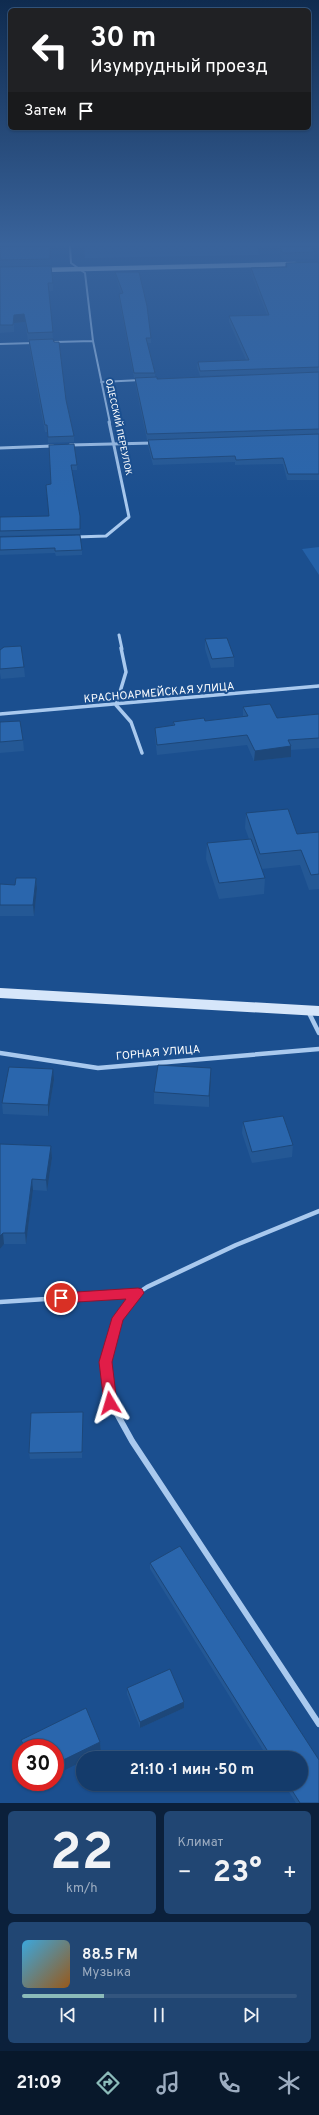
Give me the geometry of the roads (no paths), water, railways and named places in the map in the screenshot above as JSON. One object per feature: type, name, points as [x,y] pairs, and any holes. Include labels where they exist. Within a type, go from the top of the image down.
[{"type":"main road","points":[[0,994],[308,1011],[319,1010]]},
{"type":"street","name":"ОДЕССКИЙ ПЕРЕУЛОК","points":[[74,537],[106,536],[129,517],[92,331]]},
{"type":"street","points":[[54,342],[93,341]]},
{"type":"street","points":[[0,344],[39,343]]},
{"type":"street","points":[[101,382],[148,380]]},
{"type":"street","points":[[68,445],[154,443]]},
{"type":"street","points":[[0,448],[61,446]]},
{"type":"street","points":[[119,635],[126,672],[116,705],[131,722],[142,753]]},
{"type":"street","name":"КРАСНОАРМЕЙСКАЯ УЛИЦА","points":[[0,714],[319,686]]},
{"type":"street","points":[[308,1011],[319,1033]]},
{"type":"street","name":"ГОРНАЯ УЛИЦА","points":[[0,1053],[98,1068],[319,1049]]},
{"type":"street","points":[[319,1211],[236,1245],[147,1287],[138,1293],[118,1318],[106,1362],[110,1403],[136,1447],[319,1724]]},
{"type":"street","points":[[0,1302],[138,1293]]}]
